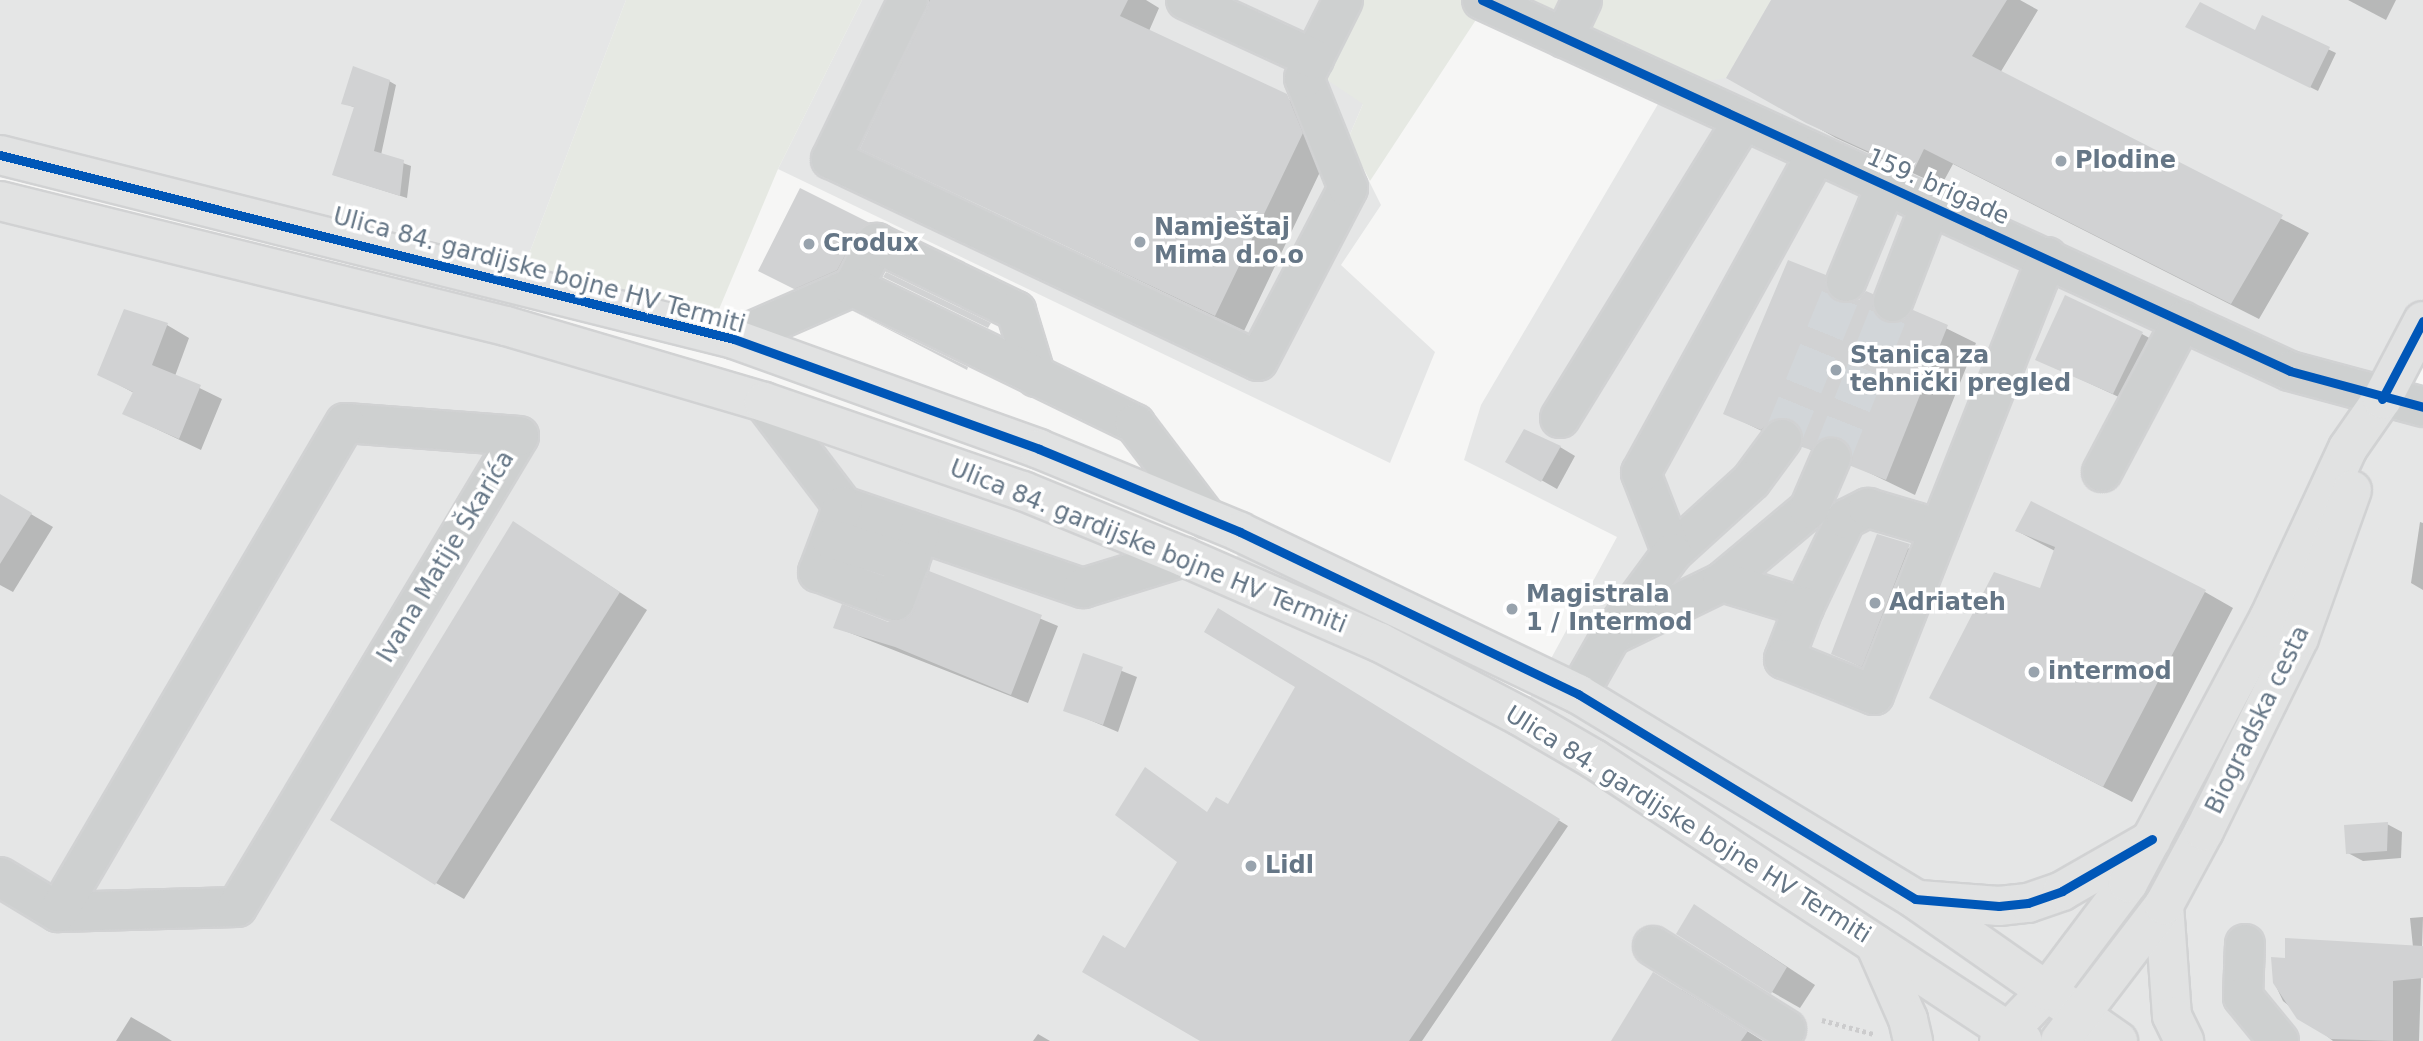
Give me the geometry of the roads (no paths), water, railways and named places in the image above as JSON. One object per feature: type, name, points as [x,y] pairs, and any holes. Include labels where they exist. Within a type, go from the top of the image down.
[{"type":"main road","name":"Ulica 84. gardijske bojne HV Termiti","points":[[0,155],[734,339],[1039,449],[1207,519],[1578,694],[1915,899],[2047,991],[2071,1028],[2118,1041]]},
{"type":"main road","name":"Ulica 84. gardijske bojne HV Termiti","points":[[0,201],[506,326],[764,402],[1023,491],[1184,557],[1379,642],[1520,716],[1594,759],[1875,944],[2010,1038]]},
{"type":"main road","name":"Biogradska cesta","points":[[2010,1038],[2129,883],[2269,618],[2348,448],[2382,398],[2423,321]]},
{"type":"main road","name":"Biogradska cesta","points":[[2071,1028],[2164,905],[2299,638],[2382,398]]},
{"type":"main road","points":[[1915,899],[1986,906],[2028,903],[2062,891],[2152,839]]},
{"type":"main road","points":[[2164,905],[2172,1016],[2184,1041]]},
{"type":"main road","points":[[1875,944],[1908,1019],[1900,1039]]},
{"type":"street","points":[[908,0],[831,159],[1258,361],[1349,188],[1309,68],[1185,0]]},
{"type":"street","points":[[1309,68],[1343,0]]},
{"type":"street","name":"159. brigade","points":[[1482,0],[1816,155],[1931,203],[2290,371],[2423,407]]},
{"type":"street","points":[[1564,38],[1582,0]]},
{"type":"street","points":[[1560,418],[1743,121]]},
{"type":"street","points":[[1672,553],[1641,474],[1816,155]]},
{"type":"street","points":[[1846,282],[1887,183]]},
{"type":"street","points":[[1893,302],[1931,203]]},
{"type":"street","points":[[1939,529],[1868,508],[1846,519],[1804,607],[1784,659],[1874,695],[2047,257]]},
{"type":"street","points":[[734,339],[858,276],[1031,360],[1135,424],[1207,519]]},
{"type":"street","points":[[2102,472],[2182,321]]},
{"type":"street","points":[[764,402],[837,523],[915,548],[1083,588],[1184,557]]},
{"type":"street","name":"Ivana Matije Škarića","points":[[345,424],[519,436],[237,907],[58,912],[345,424]]},
{"type":"street","points":[[1578,694],[1611,636],[1672,553],[1751,481],[1783,439]]},
{"type":"street","points":[[1611,636],[1722,582],[1810,509],[1831,458]]},
{"type":"street","points":[[837,523],[818,572],[895,601],[915,548]]},
{"type":"street","points":[[1722,582],[1804,607]]},
{"type":"street","points":[[0,877],[58,912]]},
{"type":"street","points":[[2245,944],[2244,997],[2279,1041]]},
{"type":"street","points":[[1653,946],[1799,1022]]},
{"type":"tunnel","points":[[1782,439],[1846,282]]},
{"type":"tunnel","points":[[1831,458],[1893,302]]},
{"type":"place","name":"Plodine","points":[[2061,161]]},
{"type":"place","name":"Namještaj Mima d.o.o","points":[[1140,242]]},
{"type":"place","name":"Crodux","points":[[809,244]]},
{"type":"place","name":"Stanica za tehnički pregled","points":[[1836,370]]},
{"type":"place","name":"Adriateh","points":[[1875,603]]},
{"type":"place","name":"Magistrala 1 / Intermod","points":[[1512,609]]},
{"type":"place","name":"intermod","points":[[2034,672]]},
{"type":"place","name":"Lidl","points":[[1251,866]]}]
